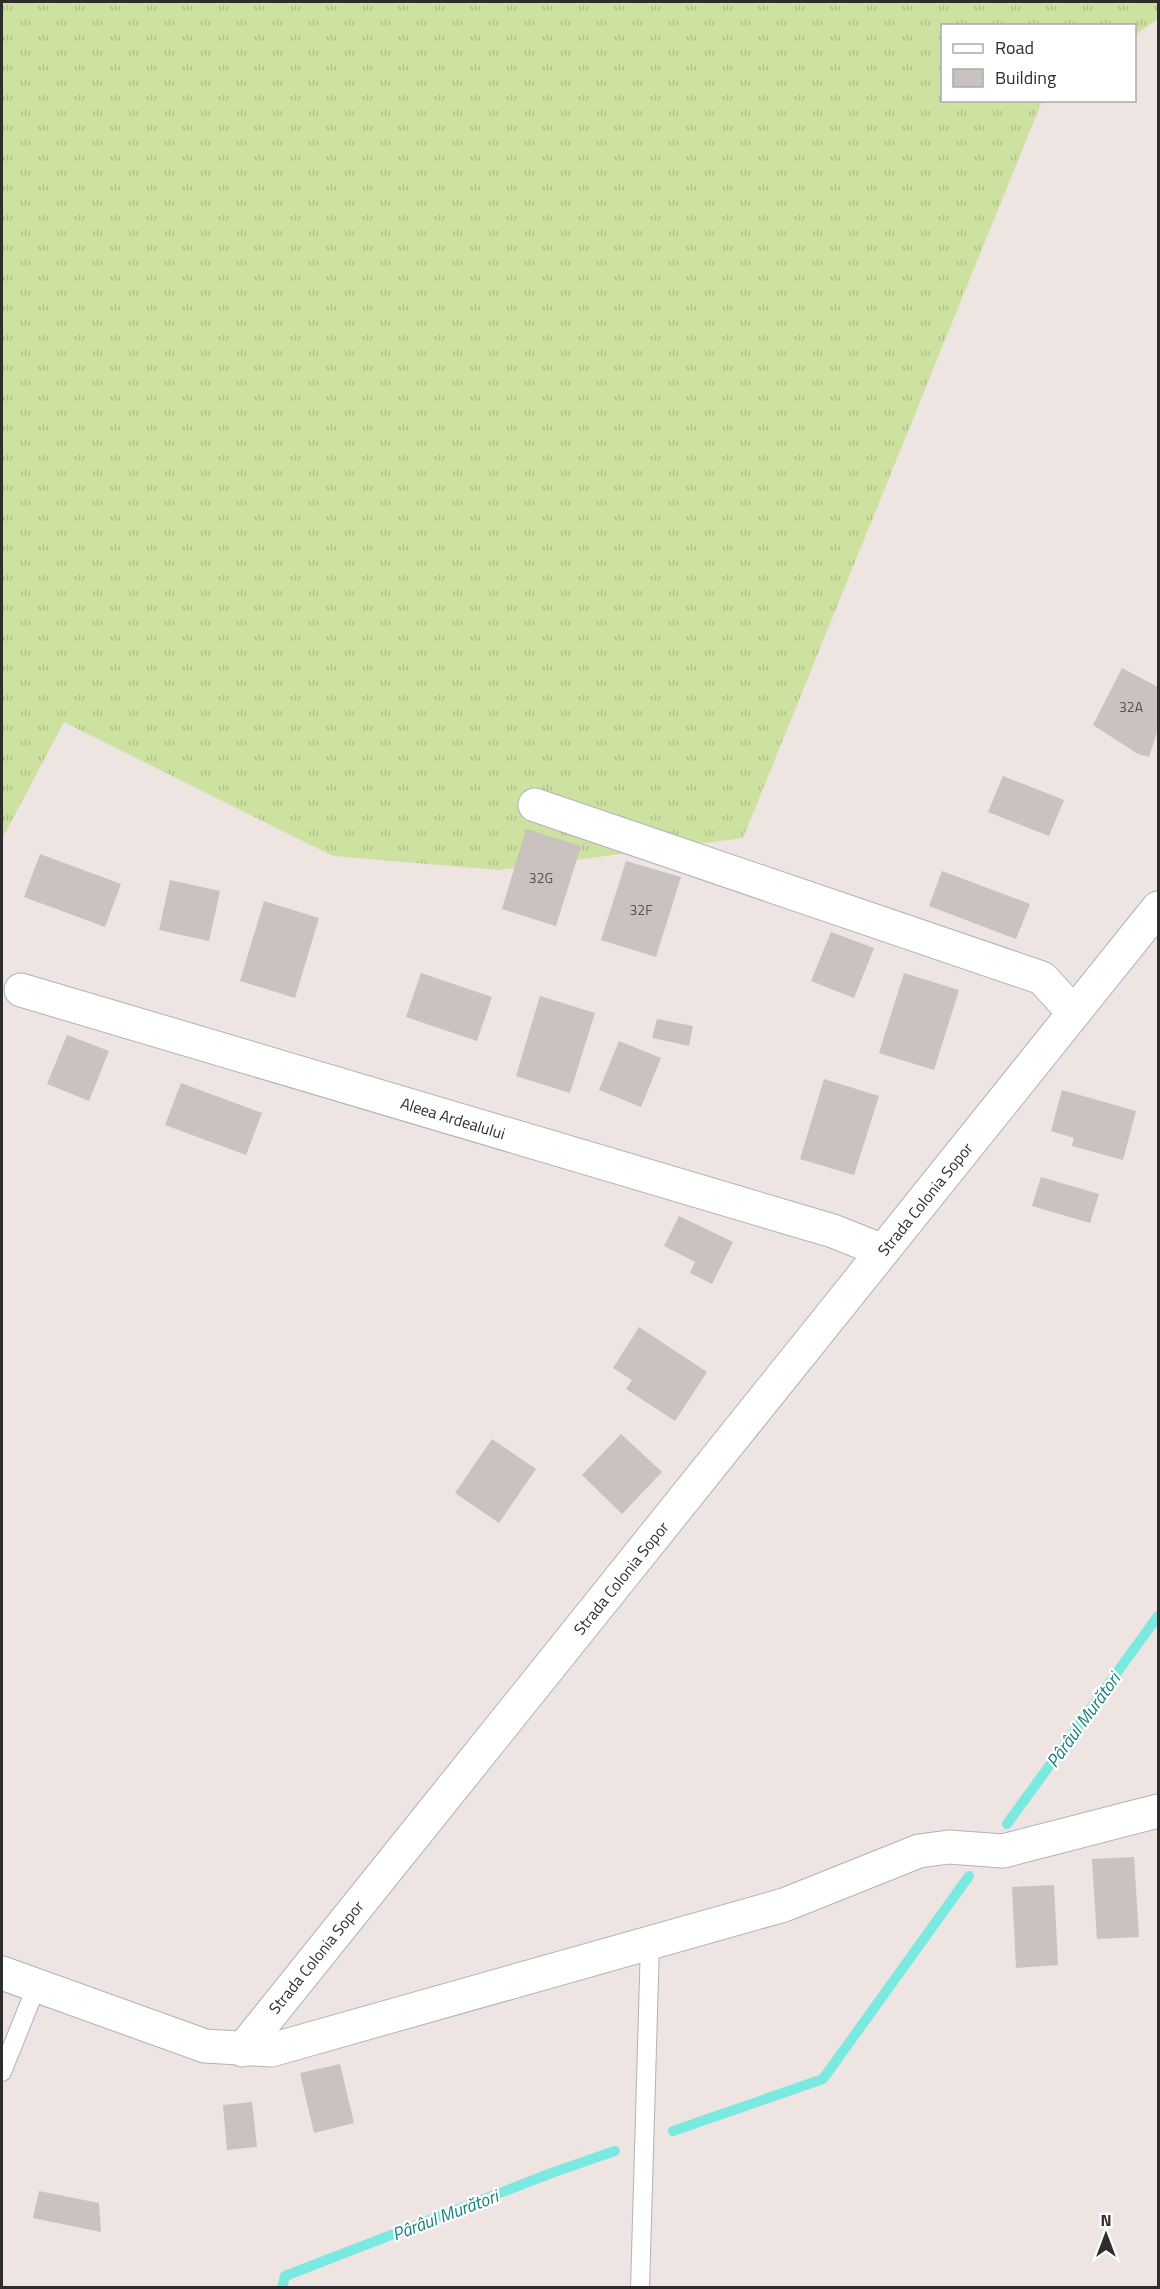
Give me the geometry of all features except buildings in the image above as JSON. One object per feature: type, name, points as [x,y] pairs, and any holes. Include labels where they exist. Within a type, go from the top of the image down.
[{"type":"street","points":[[535,805],[1041,978],[1074,1013]]},
{"type":"street","name":"Strada Colonia Sopor","points":[[242,2050],[1158,908]]},
{"type":"street","name":"Aleea Ardealului","points":[[21,990],[833,1231],[883,1251]]},
{"type":"street","points":[[2,1973],[205,2046],[271,2050],[784,1905],[920,1851],[950,1847],[1004,1851],[1158,1811]]},
{"type":"lane","points":[[640,2288],[650,1943]]},
{"type":"lane","points":[[2,2072],[37,1985]]},
{"type":"green space","points":[[2,2],[1158,2],[1158,19],[1136,34],[1136,24],[941,24],[941,102],[1042,102],[743,838],[499,870],[333,856],[64,722],[2,839]]},
{"type":"waterway","name":"Pârâul Murători","points":[[1007,1824],[1158,1616]]},
{"type":"waterway","points":[[673,2131],[823,2079],[969,1876]]},
{"type":"waterway","name":"Pârâul Murători","points":[[282,2288],[285,2276],[554,2172],[615,2151]]}]
